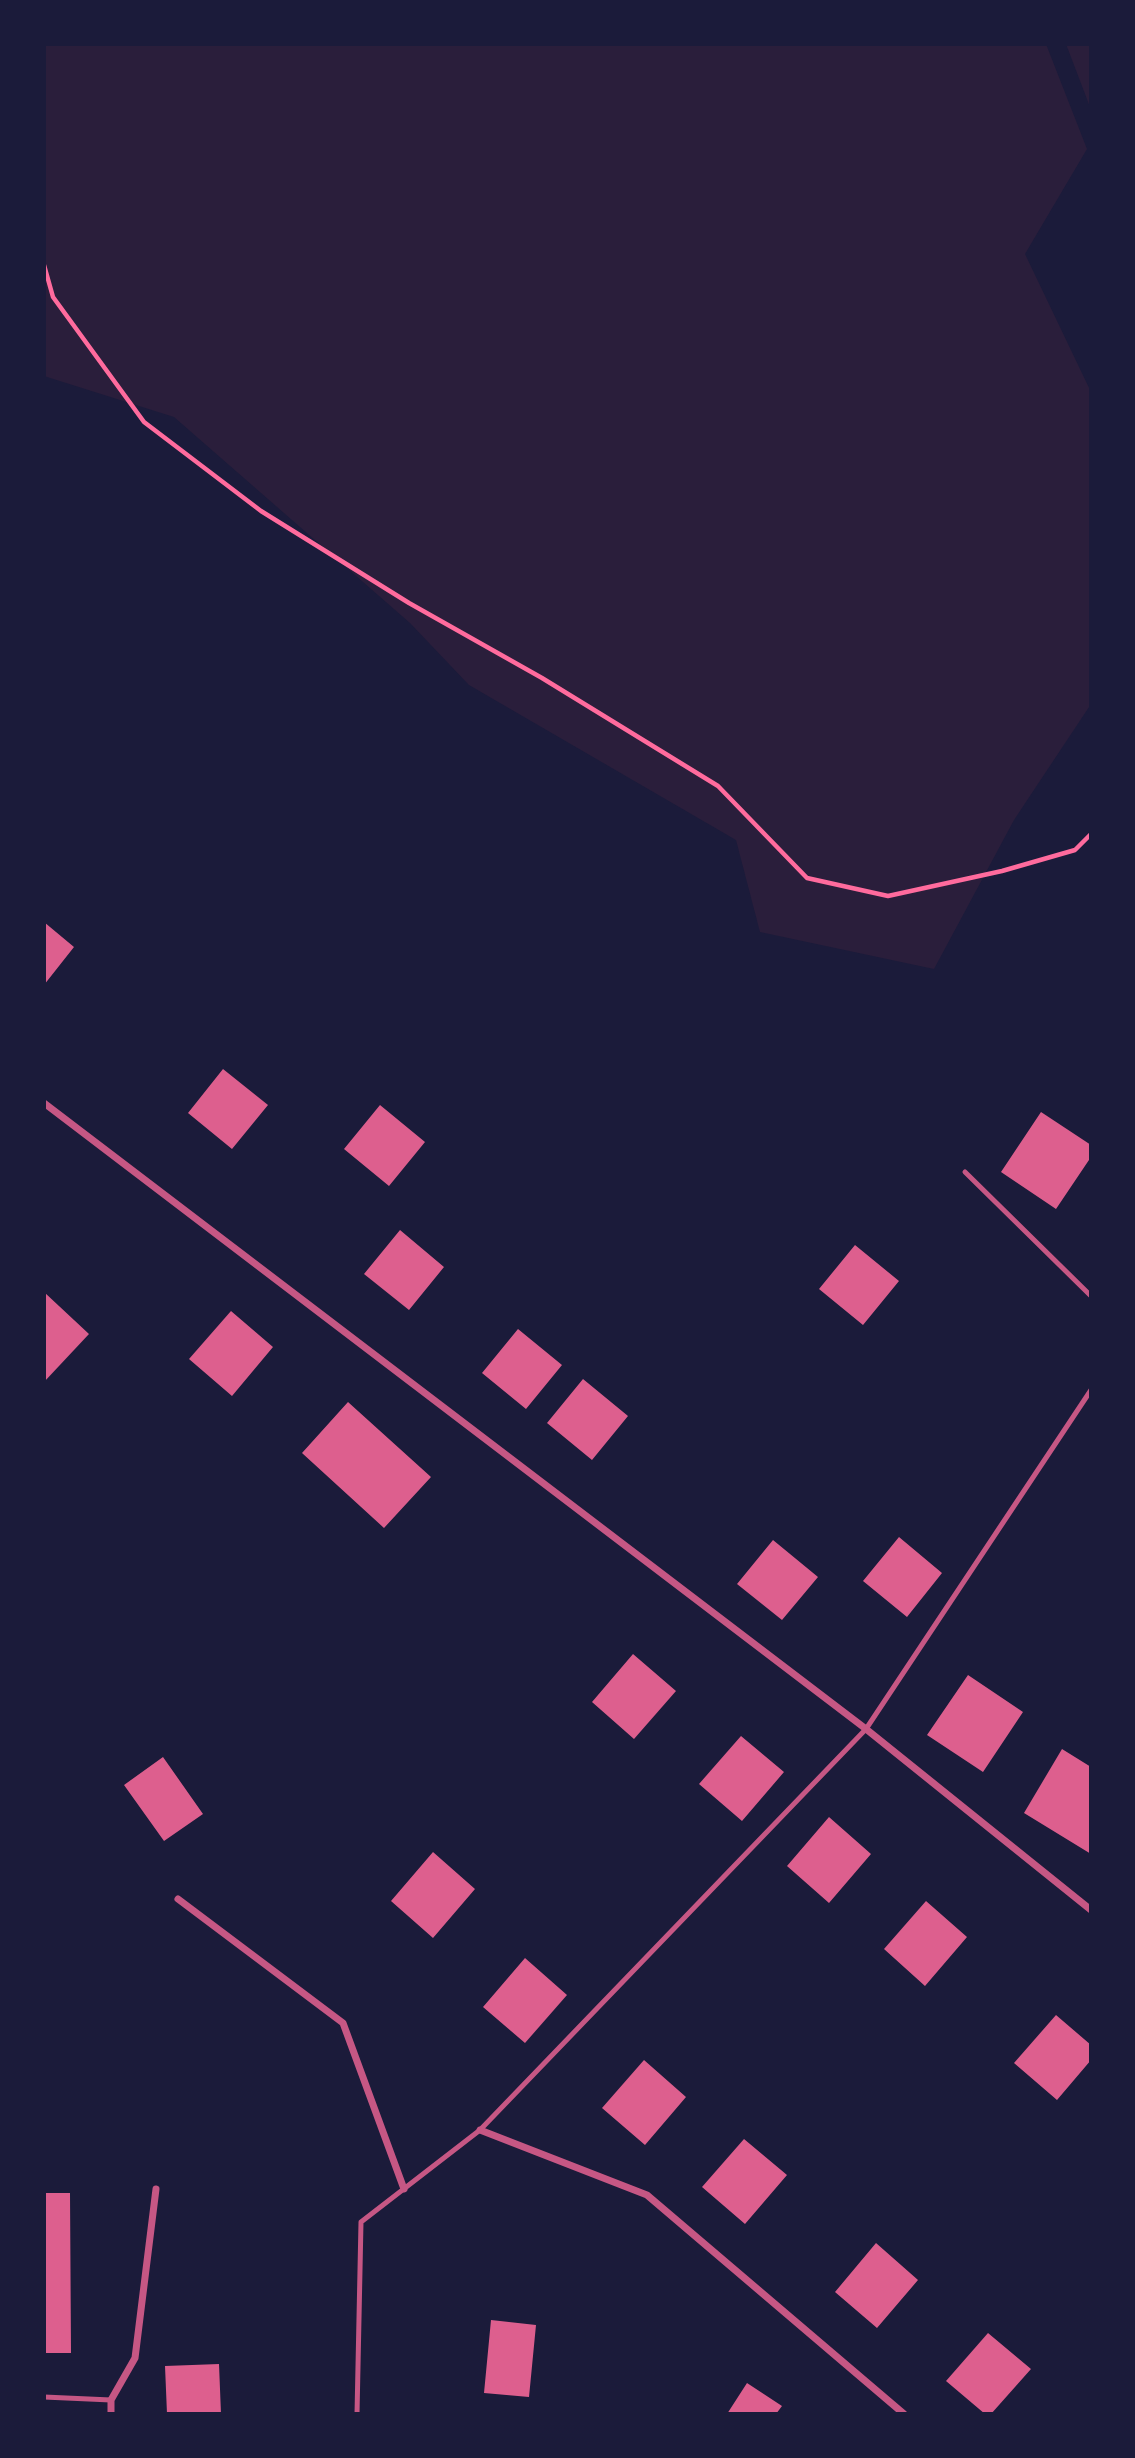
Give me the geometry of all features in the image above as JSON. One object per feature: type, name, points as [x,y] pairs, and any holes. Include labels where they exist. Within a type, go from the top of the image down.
[{"type":"street","points":[[44,1103],[866,1729],[1091,1910]]},
{"type":"street","points":[[178,1899],[343,2023],[404,2189]]},
{"type":"street","points":[[480,2130],[647,2195],[904,2414]]},
{"type":"street","points":[[111,2414],[111,2400],[135,2358],[156,2189]]},
{"type":"lane","points":[[965,1172],[1091,1296]]},
{"type":"lane","points":[[357,2414],[361,2222],[480,2130],[866,1729],[1091,1390]]},
{"type":"lane","points":[[44,2397],[111,2400]]},
{"type":"path","points":[[44,265],[53,297],[144,422],[261,511],[409,603],[542,678],[718,786],[807,878],[888,896],[1002,872],[1075,850],[1091,834]]},
{"type":"shaded area","points":[[44,44],[1046,44],[1087,149],[1025,254],[1091,392],[1091,704],[1014,820],[934,969],[760,932],[736,840],[469,685],[410,623],[174,417],[44,376]]},
{"type":"shaded area","points":[[1066,44],[1091,44],[1091,107],[1090,107]]},
{"type":"building","points":[[44,922],[74,947],[44,985]]},
{"type":"building","points":[[223,1069],[268,1105],[232,1149],[188,1113]]},
{"type":"building","points":[[380,1105],[425,1142],[389,1186],[344,1149]]},
{"type":"building","points":[[1041,1112],[1091,1145],[1091,1157],[1056,1209],[1001,1172]]},
{"type":"building","points":[[400,1230],[444,1267],[409,1310],[364,1274]]},
{"type":"building","points":[[855,1245],[899,1281],[863,1325],[819,1289]]},
{"type":"building","points":[[44,1292],[89,1334],[44,1382]]},
{"type":"building","points":[[231,1311],[273,1347],[232,1396],[189,1359]]},
{"type":"building","points":[[518,1329],[562,1365],[526,1409],[482,1373]]},
{"type":"building","points":[[583,1379],[628,1416],[592,1460],[547,1423]]},
{"type":"building","points":[[348,1402],[431,1477],[384,1528],[302,1453]]},
{"type":"building","points":[[899,1537],[942,1573],[907,1617],[863,1581]]},
{"type":"building","points":[[773,1540],[818,1577],[782,1620],[737,1584]]},
{"type":"building","points":[[633,1654],[676,1691],[634,1739],[592,1702]]},
{"type":"building","points":[[968,1675],[1023,1712],[983,1772],[927,1735]]},
{"type":"building","points":[[741,1736],[784,1772],[742,1821],[699,1784]]},
{"type":"building","points":[[1062,1749],[1091,1767],[1091,1854],[1024,1813]]},
{"type":"building","points":[[163,1757],[203,1814],[164,1841],[124,1785]]},
{"type":"building","points":[[829,1817],[871,1854],[829,1903],[787,1866]]},
{"type":"building","points":[[433,1852],[475,1889],[433,1938],[391,1901]]},
{"type":"building","points":[[926,1901],[967,1937],[925,1986],[884,1949]]},
{"type":"building","points":[[525,1958],[567,1995],[525,2043],[483,2007]]},
{"type":"building","points":[[1056,2015],[1091,2045],[1091,2060],[1057,2100],[1014,2063]]},
{"type":"building","points":[[644,2060],[686,2097],[645,2145],[602,2108]]},
{"type":"building","points":[[744,2139],[787,2175],[745,2224],[702,2187]]},
{"type":"building","points":[[44,2193],[70,2193],[71,2353],[44,2353]]},
{"type":"building","points":[[876,2243],[918,2280],[877,2328],[835,2292]]},
{"type":"building","points":[[491,2320],[536,2325],[529,2397],[484,2393]]},
{"type":"building","points":[[988,2333],[1031,2369],[991,2414],[985,2414],[946,2381]]},
{"type":"building","points":[[219,2364],[221,2414],[167,2414],[165,2366]]},
{"type":"building","points":[[747,2383],[782,2406],[776,2414],[727,2414]]}]
